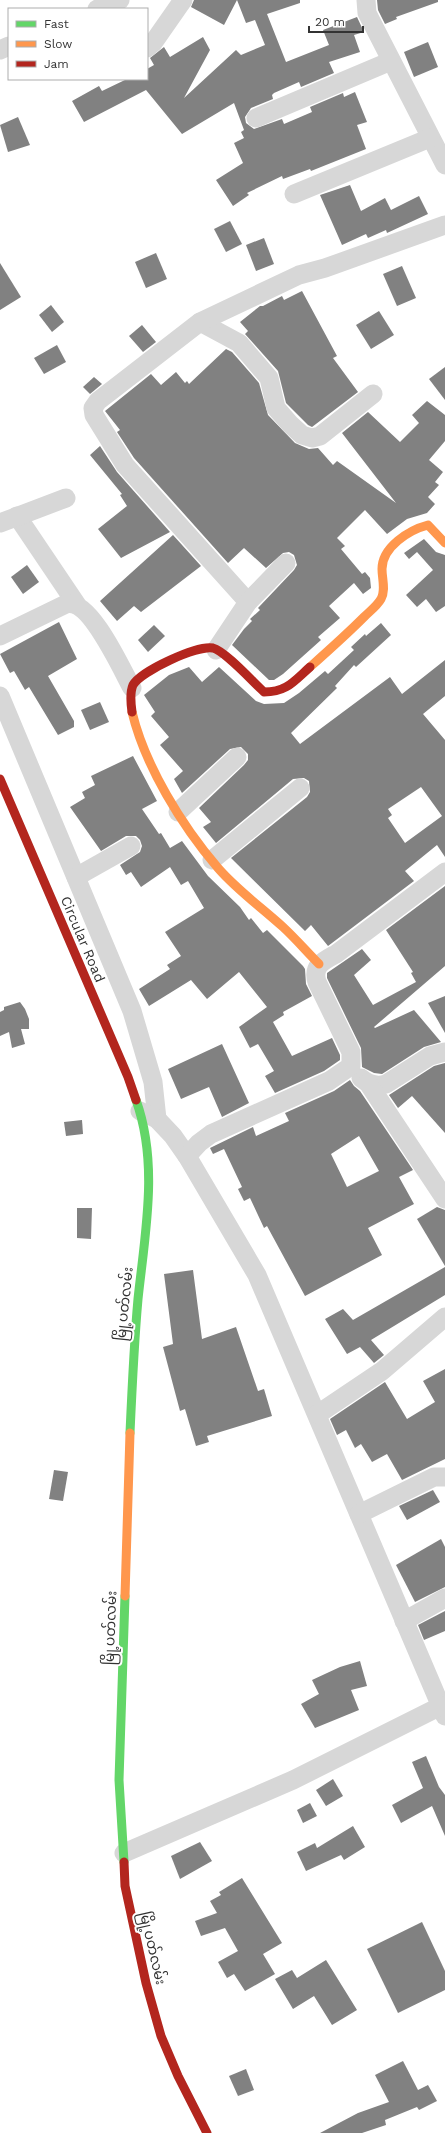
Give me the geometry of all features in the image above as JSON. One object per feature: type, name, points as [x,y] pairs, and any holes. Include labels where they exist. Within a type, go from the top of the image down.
[{"type":"main road","points":[[319,964],[284,928],[245,895],[212,860],[178,812],[148,759],[130,697],[132,688],[144,674],[157,667],[207,649],[216,650],[264,692],[278,692],[286,688],[362,619],[380,600],[384,585],[382,566],[388,551],[410,533],[423,525],[428,525],[445,543]]},
{"type":"main road","name":"Circular Road","points":[[0,779],[128,1077],[140,1111]]},
{"type":"main road","name":"မြို့ပတ်လမ်း","points":[[140,1111],[148,1149],[149,1187],[134,1342],[127,1509],[119,1780],[125,1886],[134,1930],[162,2036],[178,2076],[207,2133]]},
{"type":"street","points":[[100,8],[120,0]]},
{"type":"street","points":[[148,47],[167,24],[183,0]]},
{"type":"street","points":[[366,0],[367,12],[390,61],[445,165]]},
{"type":"street","points":[[256,118],[390,61]]},
{"type":"street","points":[[294,194],[430,138]]},
{"type":"street","points":[[248,602],[125,465],[94,415],[93,408],[98,401],[200,322],[299,275],[326,268],[445,225]]},
{"type":"street","points":[[200,322],[239,343],[269,378],[276,408],[302,435],[312,438],[320,436],[373,394]]},
{"type":"street","points":[[66,498],[9,519],[77,605],[89,614],[101,632],[132,688]]},
{"type":"street","points":[[216,650],[232,623],[248,602],[286,563]]},
{"type":"street","points":[[0,636],[66,604],[77,605]]},
{"type":"street","points":[[0,696],[132,1011],[153,1082],[157,1119]]},
{"type":"street","points":[[178,812],[237,757]]},
{"type":"street","points":[[212,860],[300,788]]},
{"type":"street","points":[[76,877],[131,846]]},
{"type":"street","points":[[445,872],[336,954],[319,964],[315,976],[351,1052],[351,1066],[361,1078],[368,1083],[445,1199]]},
{"type":"street","points":[[368,1083],[380,1086],[386,1084],[430,1056],[445,1052]]},
{"type":"street","points":[[187,1156],[199,1142],[211,1134],[329,1081],[343,1073],[351,1066]]},
{"type":"street","points":[[124,1853],[293,1780],[443,1711],[318,1414],[257,1275],[187,1156],[173,1136],[157,1119],[140,1111]]},
{"type":"street","points":[[318,1414],[382,1371],[445,1317]]},
{"type":"street","points":[[359,1514],[434,1477],[445,1477]]},
{"type":"street","points":[[404,1621],[445,1598]]},
{"type":"building","points":[[194,0],[237,0],[224,25],[191,7]]},
{"type":"building","points":[[237,0],[300,0],[300,3],[267,14],[286,62],[329,45],[323,30],[357,17],[364,32],[354,35],[360,52],[329,62],[334,73],[301,87],[299,82],[274,93],[272,95],[273,99],[251,108],[245,117],[246,123],[254,129],[282,119],[284,124],[312,112],[310,107],[343,93],[344,97],[355,92],[367,122],[357,125],[366,149],[311,171],[310,169],[283,179],[282,176],[247,193],[249,195],[233,206],[216,180],[243,163],[234,143],[244,138],[241,132],[244,130],[234,103],[182,134],[146,90],[84,122],[72,101],[99,86],[102,91],[125,80],[148,80],[148,68],[154,65],[150,58],[164,47],[170,57],[203,37],[210,50],[184,98],[236,50],[241,55],[265,45],[255,20],[246,23]]},
{"type":"building","points":[[377,0],[438,0],[438,2],[396,17],[397,19],[385,24],[378,10]]},
{"type":"building","points":[[428,42],[438,67],[414,77],[404,52]]},
{"type":"building","points":[[18,117],[30,145],[8,152],[0,125]]},
{"type":"building","points":[[350,185],[361,211],[385,198],[391,210],[419,196],[428,214],[387,233],[386,230],[368,238],[366,234],[342,245],[320,195]]},
{"type":"building","points":[[230,221],[242,244],[226,252],[214,229]]},
{"type":"building","points":[[264,238],[274,264],[256,271],[246,245]]},
{"type":"building","points":[[156,253],[167,279],[146,288],[135,262]]},
{"type":"building","points":[[0,263],[21,297],[0,310]]},
{"type":"building","points":[[402,266],[416,298],[397,306],[383,274]]},
{"type":"building","points":[[302,291],[337,356],[333,358],[358,392],[312,427],[308,425],[286,403],[278,371],[245,334],[248,331],[240,322],[260,306],[263,306],[282,296],[284,300]]},
{"type":"building","points":[[51,305],[64,322],[52,332],[39,315]]},
{"type":"building","points":[[379,311],[394,335],[371,349],[356,325]]},
{"type":"building","points":[[142,325],[156,342],[143,352],[129,336]]},
{"type":"building","points":[[57,345],[66,362],[44,374],[34,358]]},
{"type":"building","points":[[226,349],[232,352],[259,383],[268,415],[295,443],[309,449],[318,448],[333,465],[337,461],[396,503],[342,433],[368,412],[400,442],[419,423],[412,415],[427,401],[445,415],[445,441],[429,460],[443,472],[435,482],[439,485],[428,497],[435,504],[427,513],[407,519],[387,534],[365,510],[337,538],[345,546],[341,549],[362,574],[365,572],[370,578],[371,588],[363,594],[354,583],[329,606],[340,618],[318,637],[321,640],[283,674],[274,680],[269,680],[232,645],[252,621],[250,619],[260,610],[258,608],[294,570],[297,565],[294,555],[289,552],[283,553],[266,568],[244,548],[228,563],[134,458],[117,432],[120,430],[105,411],[151,374],[161,385],[176,372],[185,383],[187,381],[189,384]]},
{"type":"building","points":[[445,367],[445,400],[429,379]]},
{"type":"building","points":[[94,377],[102,384],[90,394],[83,387]]},
{"type":"building","points":[[100,446],[117,472],[170,532],[121,558],[98,529],[127,506],[120,495],[122,494],[90,455]]},
{"type":"building","points":[[173,535],[201,566],[141,612],[134,606],[117,621],[100,601]]},
{"type":"building","points":[[424,539],[436,552],[445,555],[445,606],[436,612],[426,599],[417,607],[406,595],[433,570],[417,552],[409,559],[404,553]]},
{"type":"building","points":[[27,565],[39,582],[23,594],[11,577]]},
{"type":"building","points":[[59,622],[77,659],[48,676],[74,721],[74,727],[58,735],[29,687],[25,690],[14,671],[10,673],[0,654]]},
{"type":"building","points":[[381,623],[391,635],[356,667],[354,665],[335,686],[337,688],[291,733],[300,744],[390,677],[402,694],[445,660],[445,696],[423,714],[445,740],[445,857],[437,845],[405,871],[414,881],[328,946],[311,925],[305,931],[231,858],[307,797],[310,792],[309,781],[304,778],[293,779],[216,843],[203,827],[211,822],[199,808],[244,765],[248,760],[248,754],[241,747],[230,749],[182,793],[174,779],[183,771],[160,745],[169,737],[151,716],[155,712],[144,695],[169,675],[189,667],[202,682],[219,667],[256,701],[264,704],[284,703],[299,693],[325,671],[328,674],[354,650],[351,647],[365,634],[366,636]],"holes":[[[421,787],[442,816],[405,843],[388,818],[392,815],[388,809]]]},
{"type":"building","points":[[154,625],[165,636],[148,652],[138,640]]},
{"type":"building","points":[[100,702],[109,722],[90,730],[81,710]]},
{"type":"building","points":[[133,756],[157,801],[142,809],[159,834],[161,833],[170,848],[182,841],[208,876],[240,907],[249,920],[251,918],[263,933],[267,930],[305,969],[306,984],[312,996],[283,1012],[284,1015],[273,1022],[292,1056],[332,1038],[340,1055],[340,1060],[324,1071],[275,1093],[265,1076],[274,1071],[258,1044],[250,1048],[239,1027],[267,1007],[239,972],[207,999],[191,980],[149,1006],[139,989],[170,969],[167,965],[181,956],[165,932],[204,908],[188,881],[181,885],[170,867],[141,887],[131,872],[126,875],[120,865],[140,852],[142,846],[140,840],[136,836],[126,836],[101,851],[70,807],[85,798],[82,792],[95,785],[91,776]]},
{"type":"building","points":[[445,886],[445,966],[374,1027],[375,1028],[414,1010],[441,1042],[424,1047],[382,1074],[374,1073],[362,1067],[361,1048],[327,978],[327,973],[362,949],[371,960],[354,975],[373,1005],[416,982],[411,973],[413,972],[386,930]]},
{"type":"building","points":[[445,996],[445,1033],[428,1003]]},
{"type":"building","points":[[20,1002],[29,1019],[29,1029],[21,1029],[25,1044],[12,1048],[9,1032],[0,1036],[0,1012],[4,1010],[4,1007]]},
{"type":"building","points":[[222,1044],[249,1103],[222,1117],[209,1087],[181,1099],[168,1069]]},
{"type":"building","points":[[445,1063],[445,1133],[412,1096],[398,1108],[389,1095],[434,1066]]},
{"type":"building","points":[[350,1080],[360,1091],[413,1170],[399,1177],[414,1204],[368,1228],[382,1255],[305,1296],[267,1226],[264,1228],[250,1198],[244,1201],[238,1189],[242,1187],[224,1149],[213,1154],[210,1148],[253,1127],[256,1136],[289,1121],[285,1113],[334,1091]],"holes":[[[359,1136],[379,1171],[347,1187],[331,1154]]]},
{"type":"building","points":[[82,1120],[83,1134],[66,1136],[64,1122]]},
{"type":"building","points":[[437,1207],[445,1210],[445,1266],[417,1219]]},
{"type":"building","points":[[77,1208],[92,1208],[91,1239],[77,1238]]},
{"type":"building","points":[[445,1267],[445,1295],[371,1340],[384,1355],[374,1363],[360,1347],[347,1354],[325,1319],[343,1309],[353,1320]]},
{"type":"building","points":[[193,1270],[202,1339],[236,1327],[258,1391],[264,1389],[272,1416],[207,1436],[209,1442],[196,1446],[185,1409],[180,1411],[163,1347],[173,1344],[164,1274]]},
{"type":"building","points":[[445,1369],[445,1459],[402,1480],[387,1454],[372,1462],[361,1444],[355,1448],[346,1430],[337,1435],[330,1419],[385,1382],[407,1419],[435,1402],[423,1381]]},
{"type":"building","points":[[54,1470],[68,1472],[63,1501],[49,1499]]},
{"type":"building","points":[[433,1490],[440,1502],[407,1520],[399,1506]]},
{"type":"building","points":[[441,1539],[445,1547],[445,1587],[415,1602],[396,1565]]},
{"type":"building","points":[[445,1611],[445,1631],[424,1640],[418,1625]]},
{"type":"building","points":[[360,1661],[367,1686],[351,1690],[359,1710],[315,1728],[301,1704],[319,1694],[312,1680],[340,1667]]},
{"type":"building","points":[[426,1756],[439,1787],[445,1795],[445,1836],[432,1806],[401,1823],[392,1805],[423,1788],[412,1762]]},
{"type":"building","points":[[333,1779],[343,1796],[326,1806],[316,1790]]},
{"type":"building","points":[[310,1803],[317,1816],[303,1823],[297,1810]]},
{"type":"building","points":[[353,1826],[365,1847],[344,1860],[341,1855],[306,1871],[297,1852],[315,1843],[317,1848]]},
{"type":"building","points":[[200,1842],[212,1861],[180,1879],[171,1856]]},
{"type":"building","points":[[242,1878],[282,1943],[263,1954],[275,1974],[245,1991],[234,1974],[227,1978],[218,1962],[238,1951],[225,1928],[201,1936],[195,1921],[217,1913],[210,1901],[221,1895],[219,1892]]},
{"type":"building","points":[[422,1922],[445,1971],[445,1990],[398,2013],[367,1949]]},
{"type":"building","points":[[326,1960],[357,2010],[332,2025],[314,1996],[293,2009],[275,1979],[292,1970],[297,1978]]},
{"type":"building","points":[[403,2061],[418,2090],[428,2085],[437,2101],[419,2110],[417,2107],[385,2120],[386,2125],[362,2133],[320,2133],[358,2113],[389,2102],[375,2075]]},
{"type":"building","points":[[246,2069],[254,2090],[238,2096],[229,2076]]},
{"type":"traffic: fast","points":[[130,1433],[133,1366],[138,1299],[147,1224],[149,1174],[143,1124],[136,1100]]},
{"type":"traffic: fast","points":[[124,1862],[119,1780],[125,1596]]},
{"type":"traffic: slow","points":[[310,667],[379,602],[383,592],[383,561],[398,541],[405,535],[428,525],[445,543]]},
{"type":"traffic: slow","points":[[132,712],[138,732],[155,774],[191,834],[233,884],[283,927],[319,964]]},
{"type":"traffic: slow","points":[[125,1596],[130,1433]]},
{"type":"traffic: jam","points":[[132,712],[131,691],[133,685],[138,679],[170,660],[205,648],[213,648],[218,650],[232,661],[264,692],[272,692],[290,685],[310,667]]},
{"type":"traffic: jam","points":[[0,779],[128,1077],[136,1100]]},
{"type":"traffic: jam","points":[[124,1862],[125,1886],[146,1983],[161,2036],[178,2076],[207,2133]]}]
